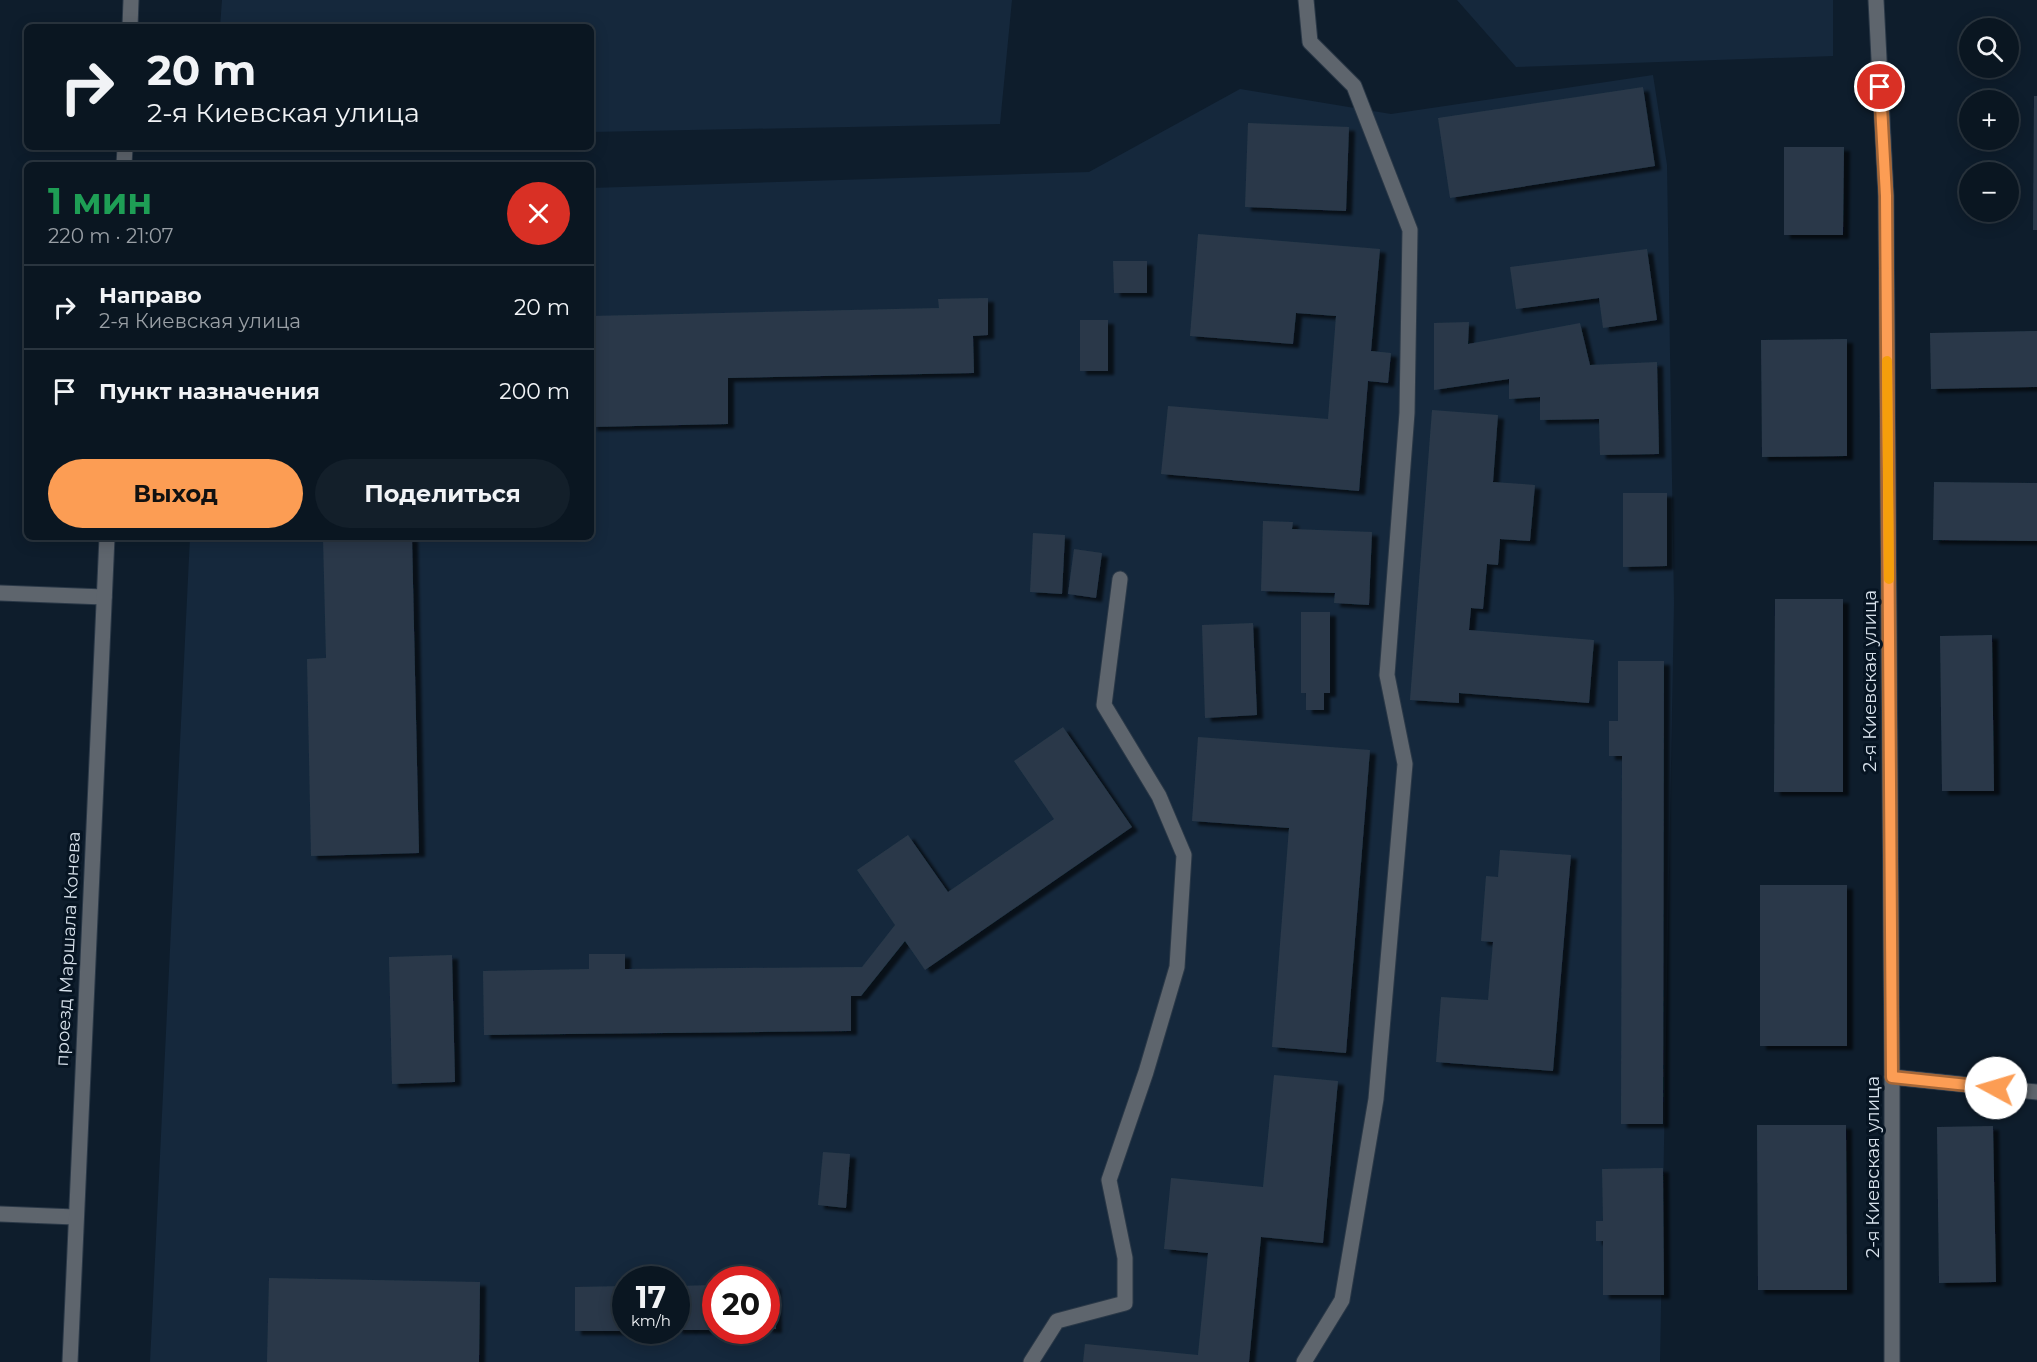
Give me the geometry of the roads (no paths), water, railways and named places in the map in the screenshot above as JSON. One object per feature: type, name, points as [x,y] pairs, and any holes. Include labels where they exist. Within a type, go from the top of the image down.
[{"type":"street","points":[[130,24],[131,0]]},
{"type":"street","points":[[1304,1362],[1342,1300],[1376,1099],[1405,764],[1387,675],[1407,413],[1410,230],[1354,86],[1310,42],[1306,0]]},
{"type":"street","name":"2-я Киевская улица","points":[[1876,0],[1886,196],[1892,1362]]},
{"type":"street","name":"проезд Маршала Конева","points":[[70,1362],[107,540]]},
{"type":"street","points":[[1031,1362],[1057,1321],[1125,1303],[1125,1258],[1109,1180],[1146,1072],[1177,967],[1184,855],[1159,796],[1104,705],[1120,579]]},
{"type":"street","points":[[0,593],[104,597]]},
{"type":"street","points":[[1892,1077],[2037,1092]]},
{"type":"street","points":[[0,1214],[75,1217]]}]
